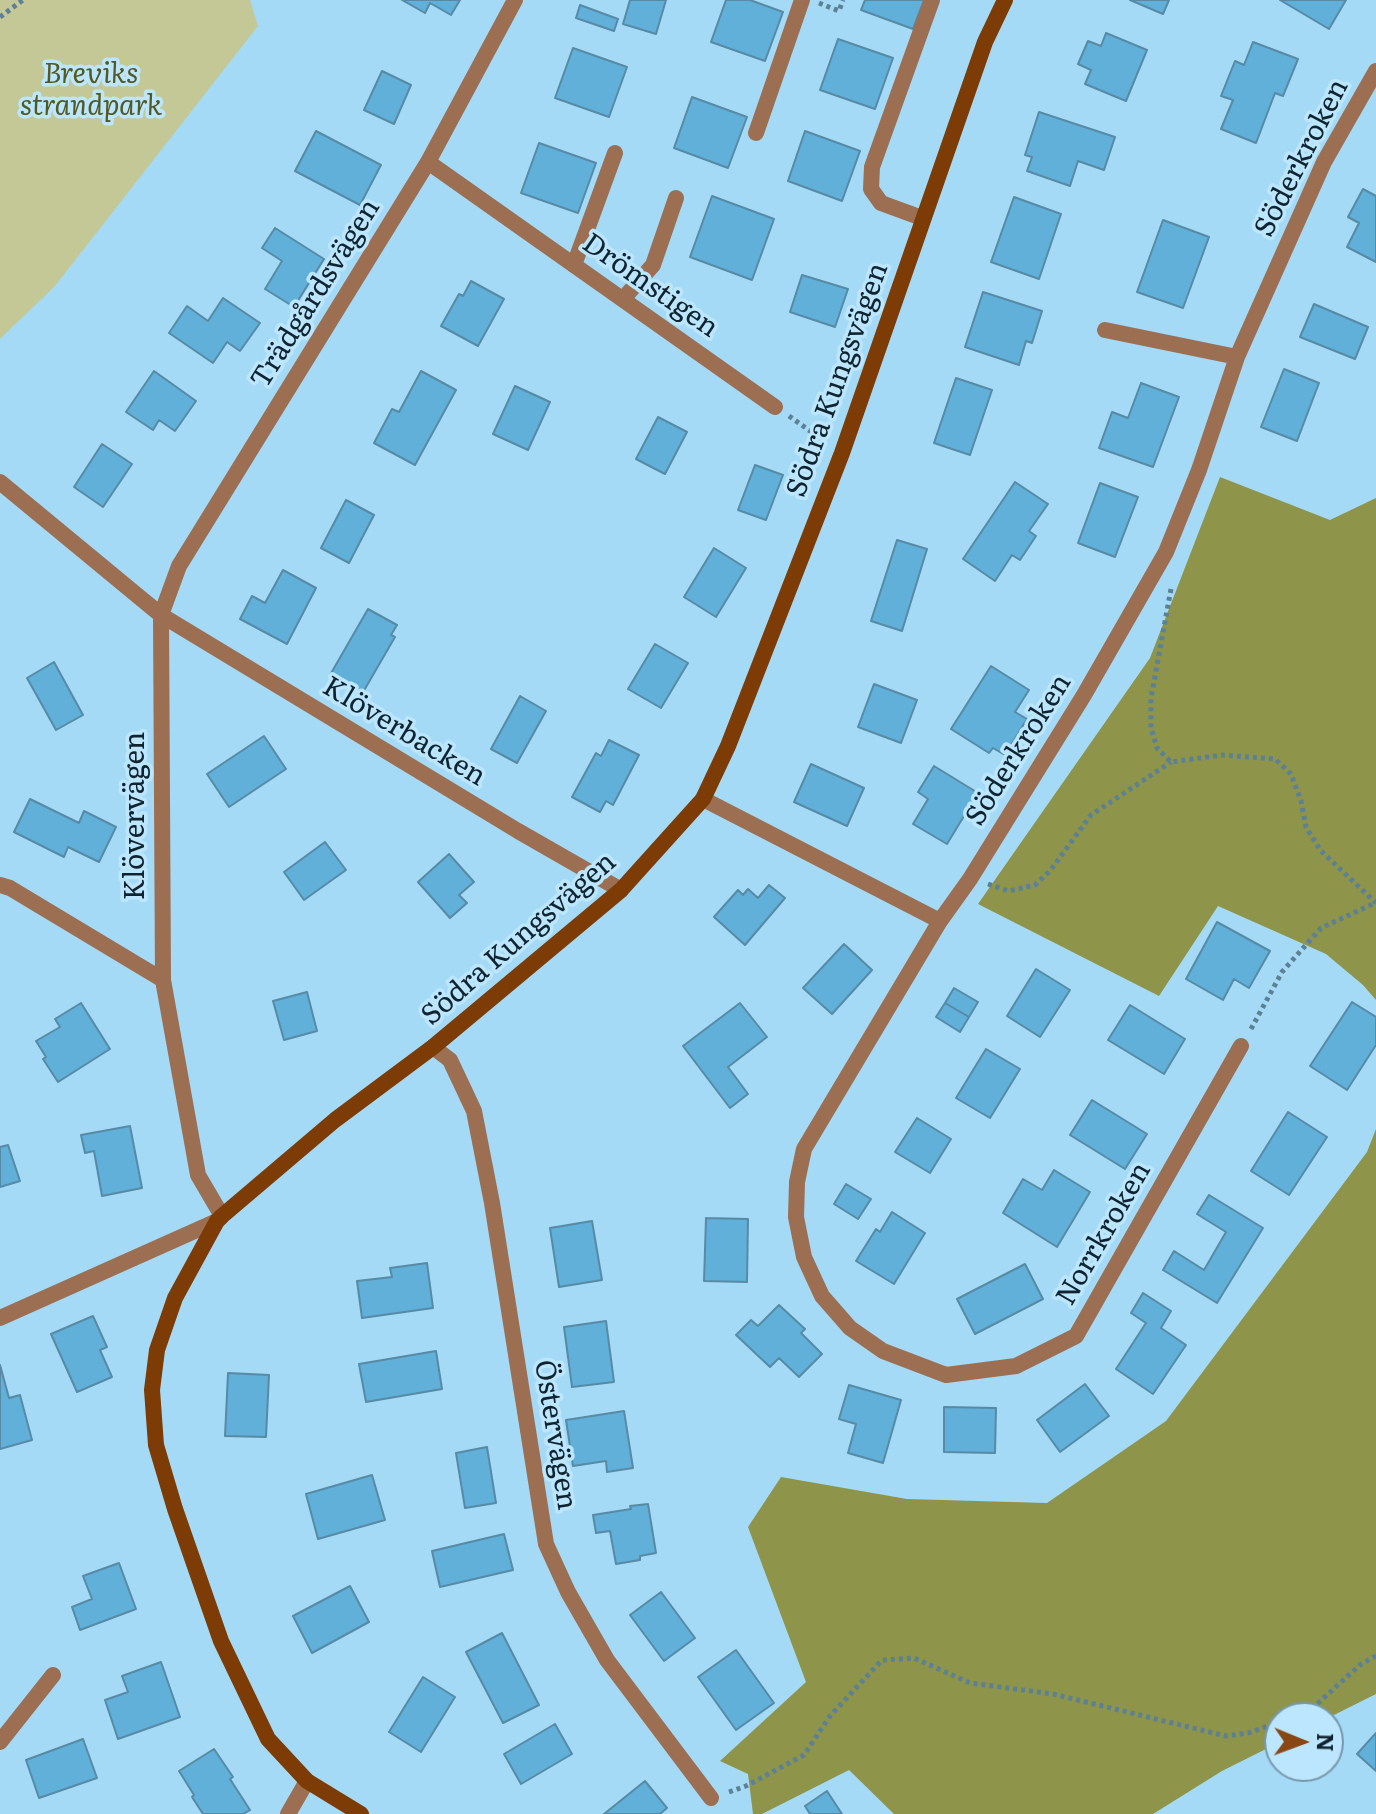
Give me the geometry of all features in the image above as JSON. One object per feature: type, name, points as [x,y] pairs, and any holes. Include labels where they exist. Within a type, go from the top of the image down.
[{"type":"street","name":"Trädgårdsvägen","points":[[161,615],[179,566],[428,162],[515,0]]},
{"type":"street","points":[[756,133],[802,0]]},
{"type":"street","points":[[922,218],[881,203],[871,189],[872,167],[932,0]]},
{"type":"street","name":"Södra Kungsvägen","points":[[361,1814],[307,1781],[268,1739],[221,1641],[156,1445],[152,1390],[157,1350],[175,1298],[220,1218],[335,1120],[433,1047],[621,890],[703,799],[728,746],[842,453],[985,42],[1005,0]]},
{"type":"street","name":"Söderkroken","points":[[940,921],[970,879],[1084,695],[1166,552],[1199,470],[1237,357],[1324,162],[1376,71]]},
{"type":"street","points":[[574,265],[615,153]]},
{"type":"street","name":"Drömstigen","points":[[428,162],[775,407]]},
{"type":"street","points":[[623,299],[653,265],[676,198]]},
{"type":"street","points":[[1105,330],[1237,357]]},
{"type":"street","points":[[0,482],[161,615]]},
{"type":"street","name":"Klöverbacken","points":[[161,615],[621,890]]},
{"type":"street","name":"Klövervägen","points":[[161,615],[163,980],[198,1175],[220,1218]]},
{"type":"street","points":[[703,799],[940,921]]},
{"type":"street","points":[[0,885],[10,888],[163,980]]},
{"type":"street","name":"Norrkroken","points":[[940,921],[804,1149],[797,1182],[796,1217],[804,1257],[822,1296],[850,1328],[883,1351],[946,1375],[1016,1366],[1076,1336],[1241,1046]]},
{"type":"street","name":"Östervägen","points":[[433,1047],[450,1060],[474,1111],[492,1203],[546,1544],[568,1592],[607,1660],[711,1798]]},
{"type":"street","points":[[0,1318],[220,1218]]},
{"type":"street","points":[[0,1742],[53,1675]]},
{"type":"street","points":[[288,1814],[307,1781]]},
{"type":"path","points":[[0,17],[23,0]]},
{"type":"path","points":[[839,11],[843,0]]},
{"type":"path","points":[[775,407],[842,453]]},
{"type":"path","points":[[1171,585],[1155,668],[1151,728],[1157,748],[1171,762]]},
{"type":"path","points":[[970,879],[1009,891],[1035,885],[1050,871],[1091,815],[1171,762],[1222,755],[1275,759],[1291,774],[1306,827],[1321,851],[1376,903],[1321,928],[1282,972],[1241,1046]]},
{"type":"path","points":[[1319,1702],[1361,1664],[1376,1656]]},
{"type":"path","points":[[746,1786],[804,1755],[830,1716],[882,1660],[914,1658],[970,1683],[1053,1694],[1226,1736],[1264,1728]]},
{"type":"green space","name":"Breviks strandpark","points":[[0,0],[250,0],[258,26],[55,286],[0,339]]},
{"type":"green space","points":[[1220,477],[1330,520],[1376,498],[1376,1000],[1326,954],[1218,906],[1159,996],[978,904],[1150,658]]},
{"type":"green space","points":[[1376,1129],[1376,1694],[1344,1710],[1344,1702],[1264,1702],[1264,1750],[1222,1771],[1153,1814],[894,1814],[849,1770],[762,1814],[753,1814],[748,1774],[720,1761],[806,1682],[748,1527],[781,1477],[907,1499],[1047,1503],[1166,1421],[1367,1152]]},
{"type":"building","points":[[402,0],[460,0],[451,15],[430,3],[425,13]]},
{"type":"building","points":[[630,0],[666,0],[656,34],[623,24]]},
{"type":"building","points":[[726,0],[750,0],[783,12],[765,61],[711,42]]},
{"type":"building","points":[[865,0],[924,0],[913,29],[861,10]]},
{"type":"building","points":[[1130,0],[1169,0],[1163,14]]},
{"type":"building","points":[[1280,0],[1346,0],[1329,29]]},
{"type":"building","points":[[580,5],[618,19],[614,31],[576,18]]},
{"type":"building","points":[[1106,33],[1147,50],[1126,101],[1085,84],[1091,70],[1078,64],[1088,41],[1101,46]]},
{"type":"building","points":[[838,39],[893,58],[875,109],[820,90]]},
{"type":"building","points":[[1253,42],[1298,59],[1283,96],[1275,93],[1256,143],[1221,129],[1233,100],[1221,96],[1235,61],[1244,65]]},
{"type":"building","points":[[573,48],[627,67],[609,117],[555,98]]},
{"type":"building","points":[[382,71],[411,85],[394,124],[364,110]]},
{"type":"building","points":[[692,97],[747,117],[728,168],[674,148]]},
{"type":"building","points":[[1039,112],[1115,137],[1104,170],[1078,161],[1070,186],[1027,171],[1032,157],[1025,155]]},
{"type":"building","points":[[316,131],[381,165],[360,205],[295,171]]},
{"type":"building","points":[[805,131],[860,151],[842,201],[788,181]]},
{"type":"building","points":[[539,143],[596,163],[578,213],[521,193]]},
{"type":"building","points":[[1363,189],[1376,196],[1376,262],[1347,247],[1359,223],[1348,217]]},
{"type":"building","points":[[712,196],[774,219],[752,280],[690,257]]},
{"type":"building","points":[[1014,197],[1061,214],[1039,279],[991,262]]},
{"type":"building","points":[[1163,220],[1209,237],[1183,308],[1137,292]]},
{"type":"building","points":[[275,228],[324,259],[294,307],[265,289],[282,261],[262,248]]},
{"type":"building","points":[[802,275],[848,289],[835,327],[790,312]]},
{"type":"building","points":[[471,281],[504,299],[478,346],[441,326],[459,294],[463,296]]},
{"type":"building","points":[[983,292],[1042,311],[1032,343],[1026,341],[1019,365],[965,347]]},
{"type":"building","points":[[223,298],[260,323],[240,351],[227,342],[213,363],[169,333],[187,306],[208,321]]},
{"type":"building","points":[[1314,304],[1368,327],[1355,359],[1300,337]]},
{"type":"building","points":[[1284,369],[1319,383],[1297,441],[1261,427]]},
{"type":"building","points":[[154,371],[196,401],[175,431],[159,420],[153,430],[126,412]]},
{"type":"building","points":[[421,371],[456,390],[415,465],[374,443],[392,409],[399,412]]},
{"type":"building","points":[[956,378],[992,390],[970,455],[934,443]]},
{"type":"building","points":[[1141,383],[1179,397],[1153,467],[1099,448],[1112,412],[1128,418]]},
{"type":"building","points":[[515,386],[550,402],[528,450],[493,434]]},
{"type":"building","points":[[658,417],[687,432],[665,474],[636,459]]},
{"type":"building","points":[[102,444],[132,464],[103,507],[74,487]]},
{"type":"building","points":[[755,465],[783,475],[766,520],[738,510]]},
{"type":"building","points":[[1015,482],[1048,504],[1029,531],[1036,536],[1020,560],[1012,555],[995,581],[963,559]]},
{"type":"building","points":[[1100,483],[1138,497],[1115,557],[1078,543]]},
{"type":"building","points":[[346,500],[374,515],[349,563],[321,548]]},
{"type":"building","points":[[897,540],[927,549],[902,631],[871,621]]},
{"type":"building","points":[[714,548],[746,568],[716,617],[684,597]]},
{"type":"building","points":[[283,570],[316,588],[287,644],[240,619],[252,596],[265,603]]},
{"type":"building","points":[[368,609],[397,625],[391,635],[395,637],[362,694],[330,675]]},
{"type":"building","points":[[655,644],[688,663],[661,708],[628,689]]},
{"type":"building","points":[[54,662],[83,715],[56,730],[27,678]]},
{"type":"building","points":[[991,666],[1029,690],[1015,712],[1027,719],[1005,755],[993,748],[989,753],[951,729]]},
{"type":"building","points":[[874,684],[917,700],[901,743],[858,727]]},
{"type":"building","points":[[520,696],[546,711],[517,763],[491,749]]},
{"type":"building","points":[[264,736],[286,769],[229,807],[207,774]]},
{"type":"building","points":[[609,740],[639,755],[613,805],[606,801],[600,812],[572,797],[596,753],[601,756]]},
{"type":"building","points":[[811,764],[864,788],[847,826],[794,802]]},
{"type":"building","points":[[934,766],[978,793],[947,844],[913,824],[928,799],[918,792]]},
{"type":"building","points":[[30,799],[79,823],[84,811],[116,827],[99,862],[68,847],[64,857],[14,832]]},
{"type":"building","points":[[325,842],[346,870],[304,900],[284,872]]},
{"type":"building","points":[[449,854],[474,882],[459,895],[467,903],[450,918],[418,882]]},
{"type":"building","points":[[769,885],[785,898],[745,945],[714,917],[738,890],[743,895],[748,889],[758,898]]},
{"type":"building","points":[[1217,922],[1270,951],[1249,988],[1234,979],[1223,1000],[1186,979]]},
{"type":"building","points":[[844,944],[872,970],[832,1014],[803,988]]},
{"type":"building","points":[[1036,969],[1070,990],[1040,1037],[1007,1016]]},
{"type":"building","points":[[954,988],[978,1002],[969,1017],[945,1003]]},
{"type":"building","points":[[307,992],[317,1031],[284,1040],[273,1001]]},
{"type":"building","points":[[1352,1002],[1376,1017],[1376,1045],[1347,1090],[1310,1066]]},
{"type":"building","points":[[81,1003],[110,1049],[58,1082],[36,1041],[60,1027],[55,1019]]},
{"type":"building","points":[[740,1003],[767,1037],[728,1067],[748,1094],[730,1108],[683,1046]]},
{"type":"building","points":[[945,1003],[969,1017],[960,1032],[936,1017]]},
{"type":"building","points":[[1130,1005],[1185,1039],[1164,1074],[1108,1040]]},
{"type":"building","points":[[986,1049],[1020,1069],[990,1118],[956,1098]]},
{"type":"building","points":[[1092,1100],[1147,1134],[1125,1169],[1070,1135]]},
{"type":"building","points":[[1288,1112],[1327,1137],[1289,1195],[1251,1171]]},
{"type":"building","points":[[917,1118],[951,1139],[930,1173],[895,1152]]},
{"type":"building","points":[[130,1126],[142,1188],[102,1196],[94,1151],[85,1153],[81,1135]]},
{"type":"building","points":[[8,1145],[20,1181],[0,1187],[0,1147]]},
{"type":"building","points":[[1054,1170],[1090,1192],[1057,1247],[1003,1213],[1023,1179],[1042,1190]]},
{"type":"building","points":[[846,1184],[871,1199],[858,1219],[834,1204]]},
{"type":"building","points":[[1209,1195],[1263,1228],[1217,1303],[1163,1270],[1174,1251],[1204,1270],[1226,1232],[1197,1214]]},
{"type":"building","points":[[892,1212],[925,1233],[894,1284],[856,1261],[876,1229],[880,1232]]},
{"type":"building","points":[[706,1218],[748,1219],[747,1282],[704,1281]]},
{"type":"building","points":[[592,1221],[602,1280],[559,1287],[550,1228]]},
{"type":"building","points":[[427,1263],[433,1308],[362,1318],[357,1281],[392,1277],[390,1268]]},
{"type":"building","points":[[1025,1264],[1043,1299],[975,1334],[957,1299]]},
{"type":"building","points":[[1143,1293],[1171,1311],[1161,1328],[1186,1345],[1153,1394],[1116,1369],[1146,1323],[1131,1313]]},
{"type":"building","points":[[779,1305],[805,1329],[801,1333],[822,1354],[799,1377],[779,1358],[770,1367],[736,1335],[751,1320],[758,1326]]},
{"type":"building","points":[[93,1316],[107,1347],[100,1350],[112,1377],[77,1392],[51,1334]]},
{"type":"building","points":[[606,1321],[614,1382],[572,1387],[564,1327]]},
{"type":"building","points":[[436,1351],[442,1389],[366,1402],[359,1364]]},
{"type":"building","points":[[0,1365],[9,1398],[20,1395],[32,1440],[0,1449]]},
{"type":"building","points":[[228,1373],[269,1375],[266,1437],[225,1436]]},
{"type":"building","points":[[1085,1384],[1109,1416],[1060,1452],[1037,1420]]},
{"type":"building","points":[[849,1385],[901,1400],[883,1463],[848,1453],[856,1424],[839,1419]]},
{"type":"building","points":[[944,1407],[996,1408],[995,1453],[944,1452]]},
{"type":"building","points":[[624,1411],[633,1468],[607,1472],[606,1461],[573,1466],[566,1420]]},
{"type":"building","points":[[487,1447],[496,1503],[465,1508],[456,1453]]},
{"type":"building","points":[[372,1475],[385,1520],[318,1539],[306,1494]]},
{"type":"building","points":[[648,1504],[656,1553],[640,1556],[640,1560],[616,1564],[610,1531],[596,1533],[593,1515]]},
{"type":"building","points":[[504,1534],[513,1570],[440,1587],[432,1551]]},
{"type":"building","points":[[119,1563],[136,1609],[80,1630],[72,1607],[92,1599],[83,1576]]},
{"type":"building","points":[[350,1586],[369,1622],[312,1653],[293,1616]]},
{"type":"building","points":[[661,1592],[695,1638],[664,1661],[630,1615]]},
{"type":"building","points":[[502,1633],[539,1705],[503,1723],[466,1652]]},
{"type":"building","points":[[736,1650],[774,1703],[736,1730],[698,1677]]},
{"type":"building","points":[[161,1662],[180,1717],[118,1739],[105,1700],[128,1692],[122,1676]]},
{"type":"building","points":[[423,1677],[455,1697],[421,1752],[389,1732]]},
{"type":"building","points":[[555,1724],[572,1754],[521,1784],[504,1754]]},
{"type":"building","points":[[1376,1733],[1376,1771],[1357,1754]]},
{"type":"building","points":[[83,1739],[97,1778],[39,1798],[26,1760]]},
{"type":"building","points":[[214,1749],[250,1810],[243,1814],[203,1814],[179,1771]]},
{"type":"building","points":[[645,1781],[667,1808],[660,1814],[604,1814]]},
{"type":"building","points":[[827,1791],[842,1814],[810,1814],[805,1806]]}]
